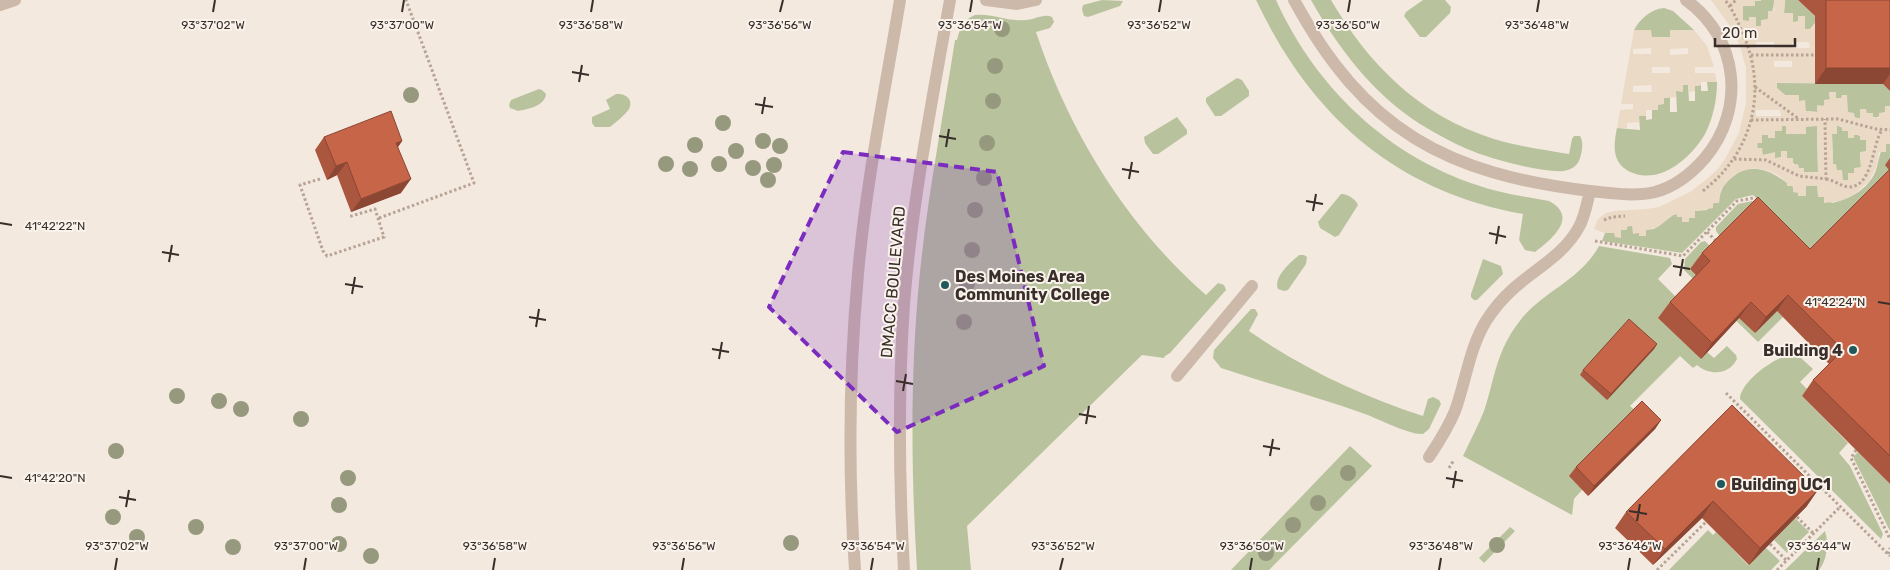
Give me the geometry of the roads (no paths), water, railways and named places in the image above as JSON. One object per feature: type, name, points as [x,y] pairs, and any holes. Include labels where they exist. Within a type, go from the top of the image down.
[{"type":"street","points":[[0,5],[15,0]]},
{"type":"street","name":"DMACC BOULEVARD","points":[[854,570],[850,476],[850,392],[858,273],[866,208],[900,0]]},
{"type":"street","name":"DMACC BOULEVARD","points":[[904,570],[899,486],[899,411],[904,304],[913,222],[950,0]]},
{"type":"street","points":[[986,0],[1017,4],[1036,0]]},
{"type":"street","points":[[1294,0],[1307,24],[1339,72],[1382,115],[1405,133],[1440,153],[1497,174],[1590,191],[1636,194],[1655,192],[1668,186],[1687,176],[1700,164],[1713,147],[1723,129],[1730,106],[1732,78],[1729,64],[1713,28],[1704,16],[1686,0]]},
{"type":"street","points":[[1429,457],[1440,442],[1455,410],[1479,334],[1487,320],[1512,290],[1556,256],[1572,238],[1584,215],[1590,191]]},
{"type":"street","points":[[1177,376],[1252,286]]},
{"type":"place","name":"Des Moines Area Community College","points":[[945,285]]},
{"type":"place","name":"Building 4","points":[[1853,350]]},
{"type":"place","name":"Building UC1","points":[[1721,484]]}]
